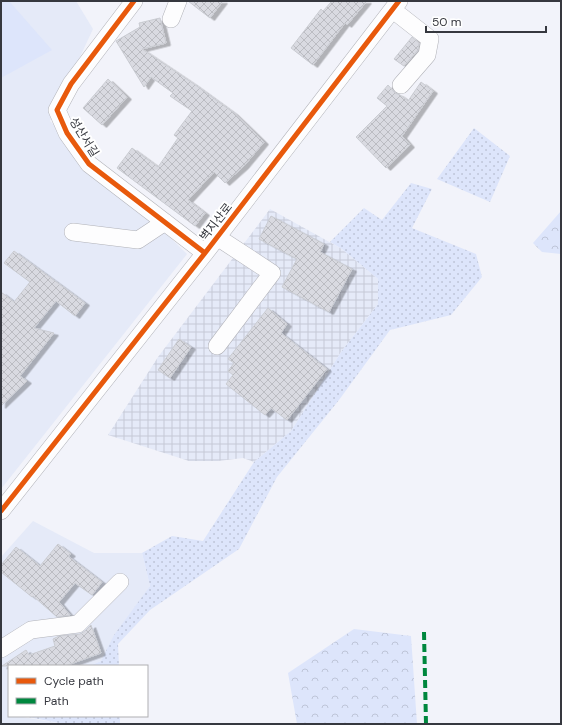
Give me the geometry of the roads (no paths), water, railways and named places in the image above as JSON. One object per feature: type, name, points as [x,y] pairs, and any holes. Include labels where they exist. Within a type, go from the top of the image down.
[{"type":"street","name":"성산서길","points":[[134,1],[71,84],[57,110],[67,133],[88,164],[205,253]]},
{"type":"street","points":[[171,19],[178,1]]},
{"type":"street","points":[[396,5],[430,39],[427,55],[400,85]]},
{"type":"street","name":"벽지산로","points":[[1,510],[205,253],[396,5]]},
{"type":"street","points":[[73,232],[138,240],[165,222]]},
{"type":"street","points":[[217,237],[272,273],[217,346]]},
{"type":"street","points":[[1,649],[31,630],[78,624],[120,582]]}]
